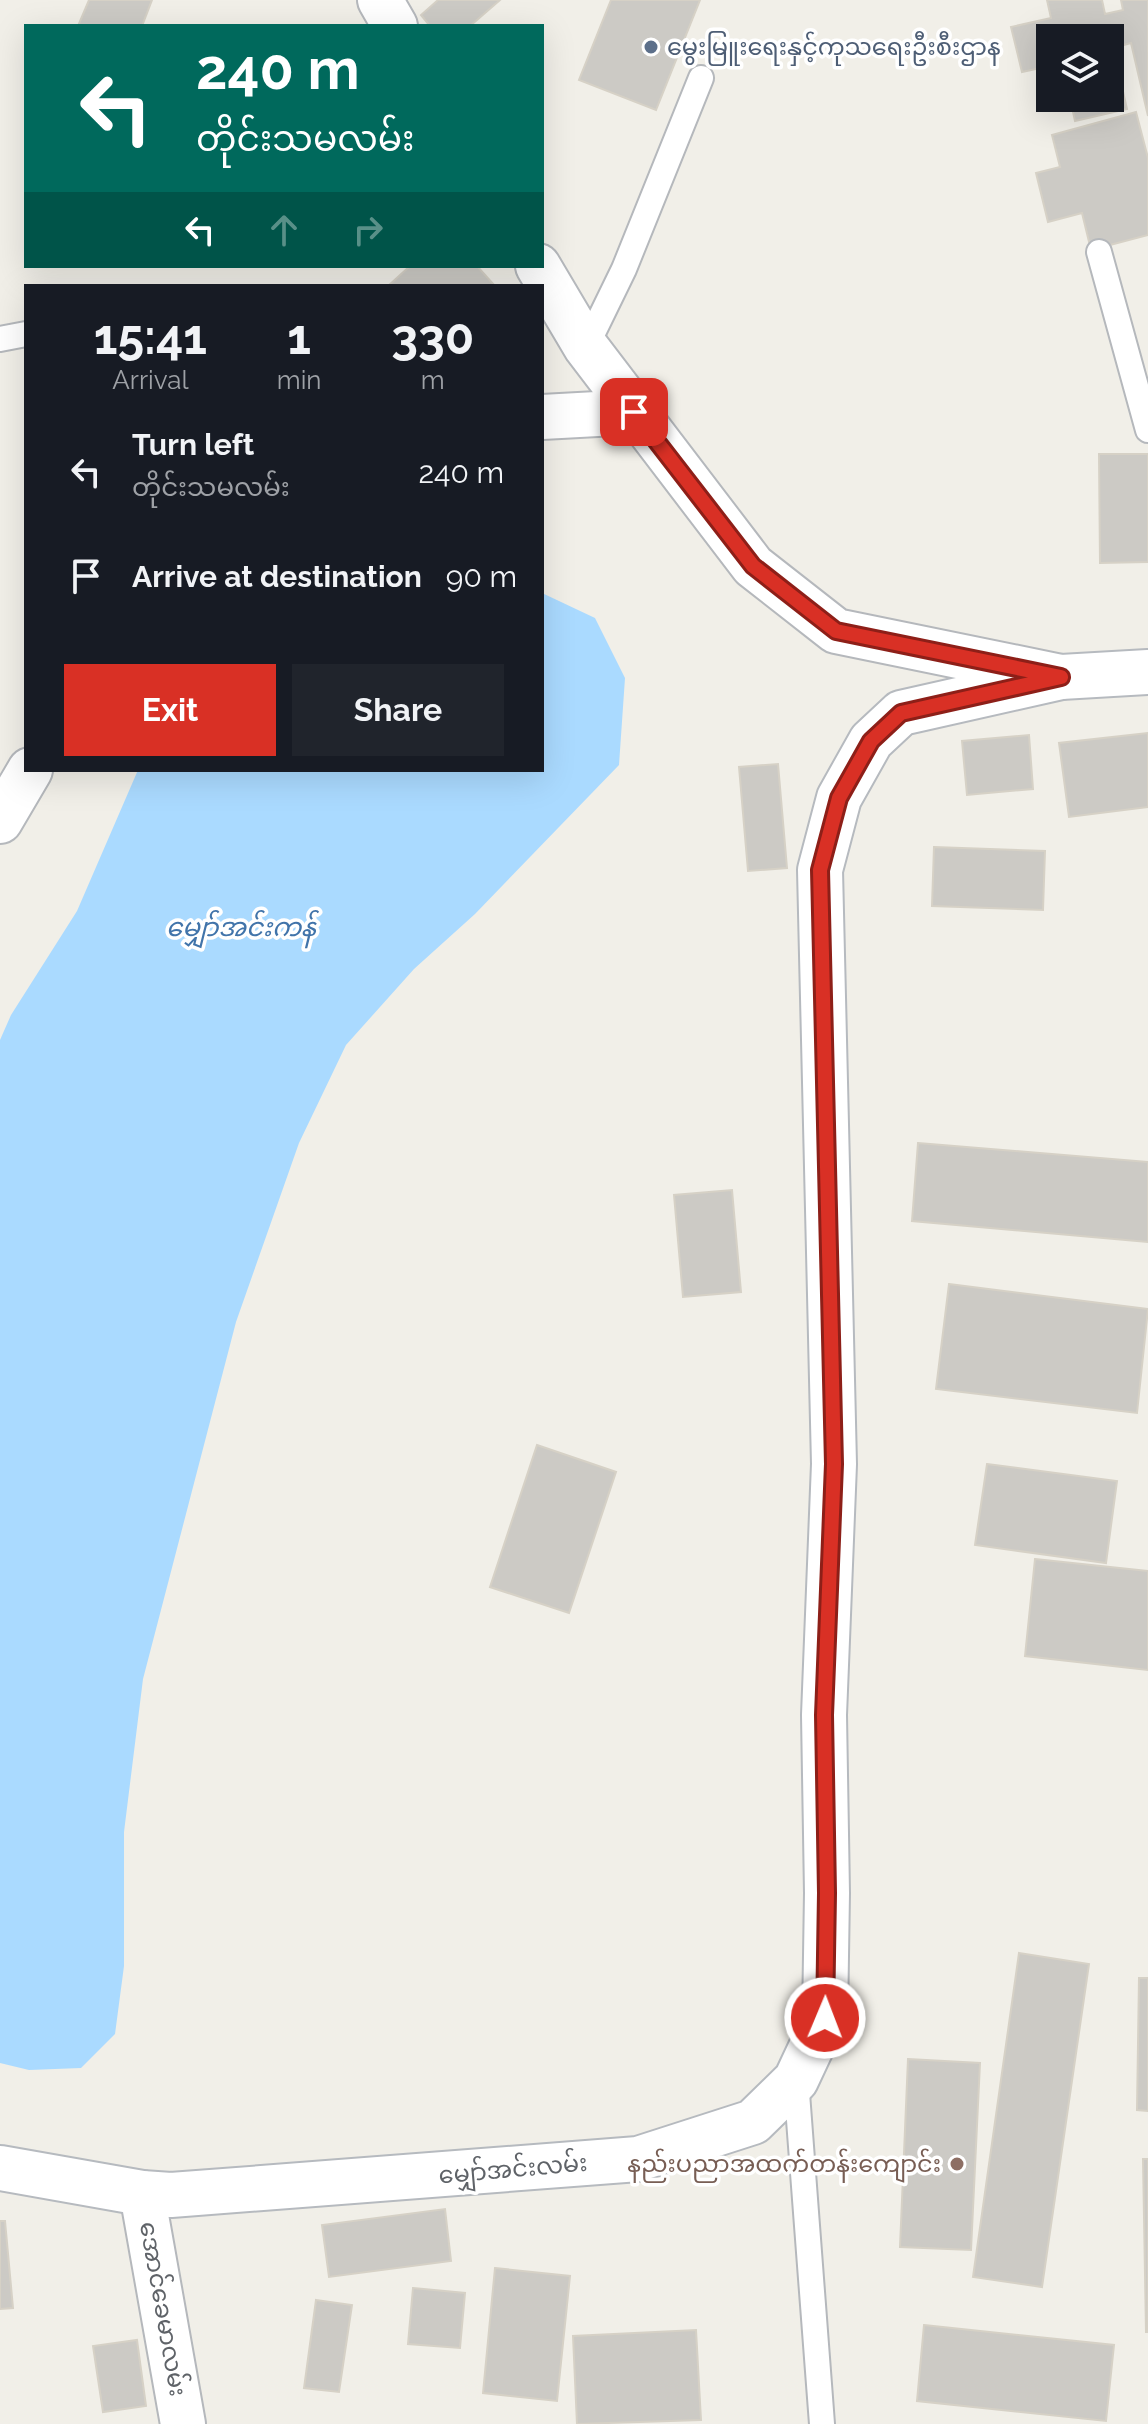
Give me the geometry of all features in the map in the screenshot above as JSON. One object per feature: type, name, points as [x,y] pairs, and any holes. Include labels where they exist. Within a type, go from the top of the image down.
[{"type":"street","points":[[380,0],[394,24]]},
{"type":"street","points":[[539,268],[586,347],[753,566],[836,631],[1061,677]]},
{"type":"street","points":[[544,417],[634,412]]},
{"type":"street","name":"မျှော်အင်းလမ်း","points":[[0,2168],[142,2193],[171,2195],[638,2159],[753,2122],[796,2080],[825,2018],[827,1893],[824,1715],[834,1464],[820,870],[839,798],[871,741],[901,713],[1061,677],[1148,672]]},
{"type":"street","points":[[0,821],[29,772]]},
{"type":"street","name":"အောင်ခေမာလမ်း","points":[[142,2193],[183,2424]]},
{"type":"lane","points":[[586,347],[624,269],[701,78]]},
{"type":"lane","points":[[1099,252],[1148,430]]},
{"type":"lane","points":[[0,339],[24,334]]},
{"type":"lane","points":[[796,2080],[822,2424]]},
{"type":"water","name":"မျှော်အင်းကန်","points":[[544,594],[595,618],[625,678],[619,765],[475,914],[414,969],[346,1045],[299,1143],[236,1322],[143,1679],[124,1832],[124,1966],[115,2034],[81,2068],[29,2070],[0,2063],[0,1040],[11,1015],[77,911],[137,772],[544,772]]},
{"type":"building","points":[[89,0],[152,0],[143,24],[79,24]]},
{"type":"building","points":[[438,0],[500,0],[472,24],[428,24],[421,15]]},
{"type":"building","points":[[611,0],[700,0],[656,110],[579,80]]},
{"type":"building","points":[[1047,0],[1102,0],[1105,14],[1123,10],[1121,0],[1148,0],[1148,116],[1131,43],[1124,45],[1124,24],[1036,24],[1036,69],[1022,72],[1011,27],[1051,18]]},
{"type":"building","points":[[1073,112],[1114,112],[1075,121]]},
{"type":"building","points":[[1136,112],[1148,158],[1148,235],[1091,250],[1082,213],[1048,222],[1036,173],[1060,167],[1052,135]]},
{"type":"building","points":[[408,268],[479,268],[493,284],[390,284]]},
{"type":"building","points":[[1099,454],[1148,454],[1148,562],[1100,563]]},
{"type":"building","points":[[1148,733],[1148,807],[1069,817],[1059,743]]},
{"type":"building","points":[[1029,735],[1033,789],[967,795],[962,741]]},
{"type":"building","points":[[778,764],[787,868],[748,871],[739,767]]},
{"type":"building","points":[[934,847],[1045,851],[1043,910],[932,906]]},
{"type":"building","points":[[918,1143],[1148,1162],[1148,1242],[912,1221]]},
{"type":"building","points":[[732,1190],[741,1292],[683,1297],[674,1195]]},
{"type":"building","points":[[949,1284],[1148,1309],[1137,1413],[936,1389]]},
{"type":"building","points":[[537,1445],[616,1472],[569,1613],[490,1587]]},
{"type":"building","points":[[987,1464],[1117,1481],[1106,1563],[975,1545]]},
{"type":"building","points":[[1035,1559],[1148,1571],[1148,1670],[1025,1656]]},
{"type":"building","points":[[1019,1953],[1089,1964],[1042,2287],[973,2277]]},
{"type":"building","points":[[1139,1978],[1148,1978],[1148,2111],[1137,2110]]},
{"type":"building","points":[[908,2059],[980,2063],[971,2250],[900,2247]]},
{"type":"building","points":[[1143,2159],[1148,2159],[1148,2332],[1146,2332]]},
{"type":"building","points":[[445,2209],[451,2261],[329,2277],[322,2225]]},
{"type":"building","points":[[0,2221],[5,2221],[13,2308],[0,2309]]},
{"type":"building","points":[[495,2268],[570,2276],[557,2401],[483,2393]]},
{"type":"building","points":[[413,2288],[465,2293],[460,2348],[408,2344]]},
{"type":"building","points":[[316,2300],[352,2305],[339,2392],[304,2388]]},
{"type":"building","points":[[924,2325],[1114,2345],[1106,2421],[917,2401]]},
{"type":"building","points":[[696,2330],[701,2420],[577,2424],[573,2336]]},
{"type":"building","points":[[137,2340],[146,2406],[103,2412],[93,2346]]},
{"type":"place","name":"မွေးမြူးရေးနှင့်ကုသရေးဦးစီးဌာန","points":[[651,47]]},
{"type":"place","name":"နည်းပညာအထက်တန်းကျောင်း","points":[[957,2164]]},
{"type":"route","points":[[634,412],[753,566],[836,631],[1061,677],[901,713],[871,741],[839,798],[820,870],[834,1464],[824,1715],[827,1893],[825,2018]]}]
